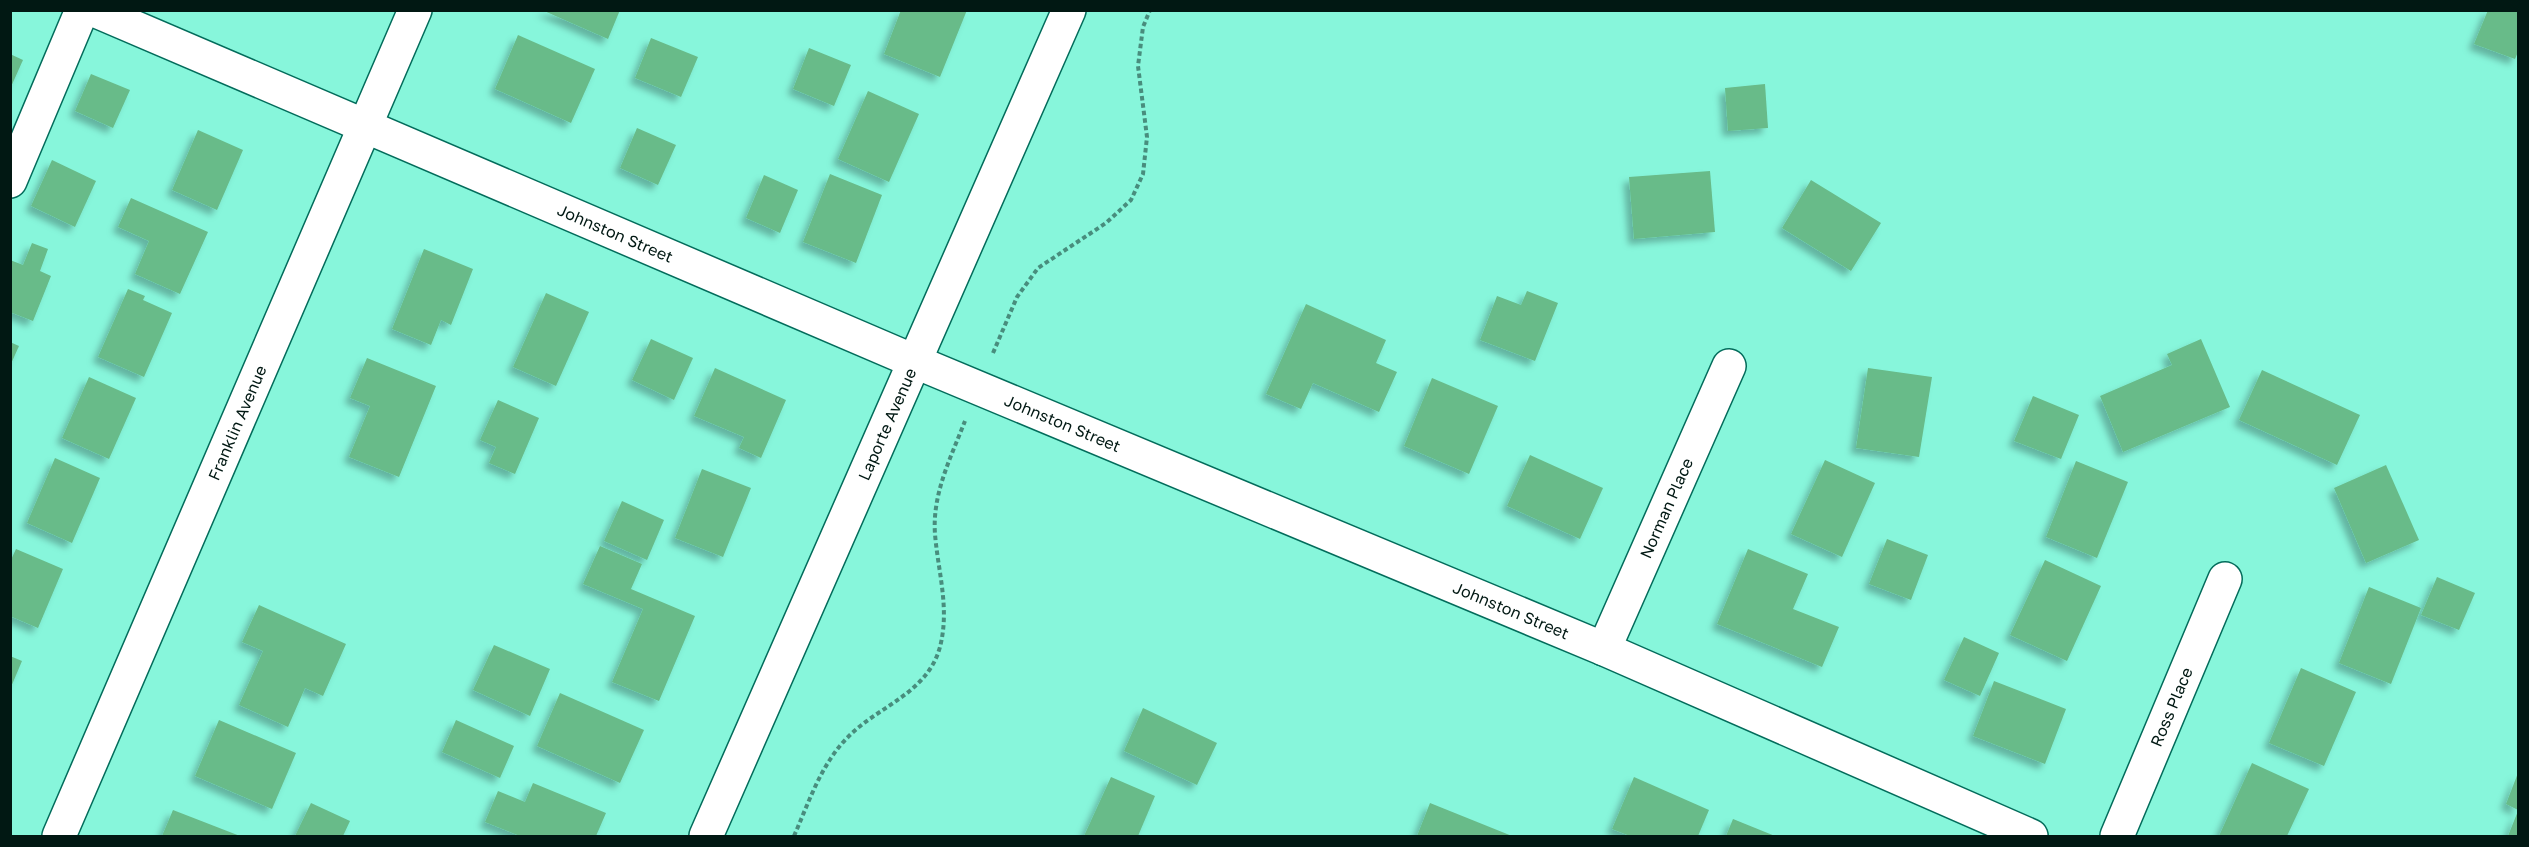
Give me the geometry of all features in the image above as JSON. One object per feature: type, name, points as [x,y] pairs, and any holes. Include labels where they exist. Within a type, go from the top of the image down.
[{"type":"street","points":[[10,181],[82,10]]},
{"type":"street","name":"Johnston Street","points":[[93,10],[916,362],[1604,649],[2031,837]]},
{"type":"street","name":"Franklin Avenue","points":[[59,837],[415,10]]},
{"type":"street","name":"Laporte Avenue","points":[[706,837],[1069,10]]},
{"type":"street","name":"Norman Place","points":[[1604,649],[1729,366]]},
{"type":"street","name":"Ross Place","points":[[2117,837],[2225,579]]},
{"type":"building","points":[[542,10],[620,10],[608,39]]},
{"type":"building","points":[[901,10],[967,10],[940,77],[884,54]]},
{"type":"building","points":[[2488,10],[2518,12],[2518,52],[2515,59],[2474,44]]},
{"type":"building","points":[[518,35],[595,69],[571,123],[495,89]]},
{"type":"building","points":[[651,38],[698,57],[681,97],[635,78]]},
{"type":"building","points":[[809,48],[851,65],[834,106],[793,89]]},
{"type":"building","points":[[10,54],[23,60],[10,89]]},
{"type":"building","points":[[91,74],[130,90],[113,128],[75,111]]},
{"type":"building","points":[[1765,84],[1768,128],[1728,131],[1725,88]]},
{"type":"building","points":[[868,91],[919,114],[889,182],[838,159]]},
{"type":"building","points":[[637,128],[676,145],[658,185],[620,168]]},
{"type":"building","points":[[198,130],[243,150],[217,210],[172,190]]},
{"type":"building","points":[[52,160],[96,181],[75,227],[31,206]]},
{"type":"building","points":[[1710,171],[1715,232],[1634,239],[1629,177]]},
{"type":"building","points":[[830,174],[882,195],[856,263],[803,242]]},
{"type":"building","points":[[764,175],[798,190],[780,233],[746,218]]},
{"type":"building","points":[[1811,180],[1881,223],[1851,271],[1782,228]]},
{"type":"building","points":[[131,198],[208,232],[180,294],[135,274],[149,241],[118,227]]},
{"type":"building","points":[[32,243],[48,249],[40,271],[51,276],[33,321],[10,312],[10,260],[23,265]]},
{"type":"building","points":[[424,249],[473,269],[451,325],[441,320],[431,345],[392,329]]},
{"type":"building","points":[[128,289],[145,296],[143,300],[172,313],[144,377],[98,357]]},
{"type":"building","points":[[1527,291],[1558,303],[1535,361],[1480,340],[1497,296],[1521,305]]},
{"type":"building","points":[[546,293],[589,312],[556,386],[513,367]]},
{"type":"building","points":[[1306,304],[1386,340],[1376,363],[1397,372],[1379,412],[1313,383],[1301,409],[1266,394]]},
{"type":"building","points":[[651,339],[693,358],[674,400],[632,380]]},
{"type":"building","points":[[2201,339],[2230,407],[2123,452],[2100,396],[2172,365],[2167,354]]},
{"type":"building","points":[[10,342],[19,346],[10,366]]},
{"type":"building","points":[[367,358],[436,386],[399,477],[349,457],[370,406],[350,398]]},
{"type":"building","points":[[715,368],[786,400],[761,458],[739,448],[744,437],[694,416]]},
{"type":"building","points":[[1868,368],[1932,377],[1919,457],[1856,448]]},
{"type":"building","points":[[2262,370],[2360,415],[2337,465],[2239,420]]},
{"type":"building","points":[[89,377],[136,398],[109,459],[62,438]]},
{"type":"building","points":[[1432,378],[1498,406],[1469,474],[1404,446]]},
{"type":"building","points":[[2033,396],[2079,415],[2061,459],[2014,441]]},
{"type":"building","points":[[498,400],[539,418],[515,474],[489,463],[496,447],[480,440]]},
{"type":"building","points":[[1530,455],[1603,488],[1580,539],[1507,506]]},
{"type":"building","points":[[55,458],[100,478],[72,543],[27,523]]},
{"type":"building","points":[[1825,460],[1875,483],[1842,557],[1791,534]]},
{"type":"building","points":[[2076,461],[2128,482],[2097,558],[2046,537]]},
{"type":"building","points":[[2386,465],[2419,540],[2366,563],[2334,488]]},
{"type":"building","points":[[702,469],[751,488],[723,557],[675,538]]},
{"type":"building","points":[[622,501],[664,520],[647,560],[604,541]]},
{"type":"building","points":[[1887,539],[1928,555],[1911,600],[1869,584]]},
{"type":"building","points":[[600,546],[642,564],[631,589],[695,616],[659,701],[612,682],[643,609],[583,584]]},
{"type":"building","points":[[16,549],[63,569],[38,628],[10,616],[10,562]]},
{"type":"building","points":[[1748,549],[1808,574],[1793,609],[1839,627],[1822,667],[1717,624]]},
{"type":"building","points":[[2045,560],[2101,586],[2067,661],[2010,635]]},
{"type":"building","points":[[2437,577],[2475,593],[2459,630],[2421,615]]},
{"type":"building","points":[[2369,587],[2421,608],[2391,684],[2339,663]]},
{"type":"building","points":[[259,605],[346,644],[323,696],[305,688],[288,727],[239,705],[263,651],[242,642]]},
{"type":"building","points":[[1964,637],[1999,653],[1980,696],[1944,680]]},
{"type":"building","points":[[494,645],[550,669],[530,716],[473,690]]},
{"type":"building","points":[[10,656],[22,661],[11,687],[10,687]]},
{"type":"building","points":[[2301,668],[2356,692],[2324,766],[2269,743]]},
{"type":"building","points":[[1994,681],[2066,709],[2045,764],[1973,736]]},
{"type":"building","points":[[560,693],[644,730],[620,783],[537,746]]},
{"type":"building","points":[[1143,708],[1217,743],[1197,785],[1124,751]]},
{"type":"building","points":[[219,720],[296,753],[272,809],[195,776]]},
{"type":"building","points":[[456,720],[514,746],[500,778],[442,752]]},
{"type":"building","points":[[2252,763],[2309,789],[2287,836],[2219,836]]},
{"type":"building","points":[[2518,773],[2518,810],[2506,804]]},
{"type":"building","points":[[1111,777],[1155,796],[1138,836],[1084,836]]},
{"type":"building","points":[[1634,777],[1709,810],[1698,836],[1630,836],[1612,829]]},
{"type":"building","points":[[533,783],[606,813],[596,836],[520,836],[485,822],[498,791],[525,802]]},
{"type":"building","points":[[311,803],[350,821],[343,836],[295,836]]},
{"type":"building","points":[[1430,803],[1512,836],[1417,836]]},
{"type":"building","points":[[173,810],[240,836],[162,836]]},
{"type":"building","points":[[2518,811],[2518,836],[2508,836]]},
{"type":"building","points":[[1733,819],[1775,836],[1726,836]]}]
